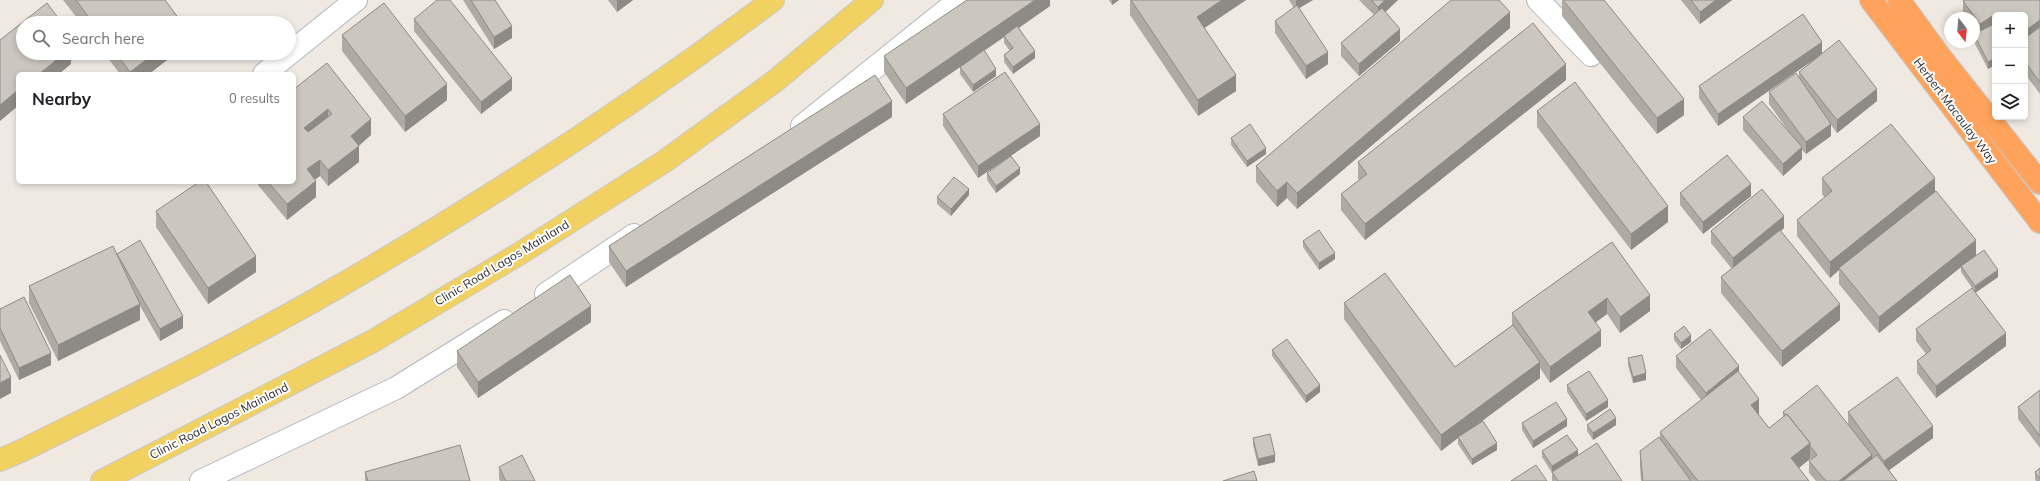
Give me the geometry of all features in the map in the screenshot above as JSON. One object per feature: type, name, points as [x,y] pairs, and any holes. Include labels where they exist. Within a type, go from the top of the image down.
[{"type":"highway","name":"Herbert Macaulay Way","points":[[1871,0],[2040,222]]},
{"type":"highway","name":"Herbert Macaulay Way","points":[[1899,0],[1939,55],[2040,183]]},
{"type":"main road","points":[[0,460],[23,450],[202,360],[334,289],[463,213],[585,135],[709,48],[773,0]]},
{"type":"main road","name":"Clinic Road Lagos Mainland","points":[[102,481],[373,341],[519,254],[665,161],[775,81],[872,0]]},
{"type":"street","points":[[296,48],[356,0]]},
{"type":"street","points":[[785,137],[804,124],[959,0]]},
{"type":"street","points":[[1538,0],[1591,55]]},
{"type":"street","points":[[266,72],[281,60]]},
{"type":"street","points":[[201,481],[396,388],[527,306],[650,225]]},
{"type":"building","points":[[76,0],[165,0],[177,16],[88,16]]},
{"type":"building","points":[[437,0],[450,0],[512,78],[481,102],[414,19]]},
{"type":"building","points":[[471,0],[495,0],[512,26],[494,37]]},
{"type":"building","points":[[967,0],[1035,0],[906,88],[884,56]]},
{"type":"building","points":[[1131,0],[1222,0],[1197,17],[1236,75],[1198,100]]},
{"type":"building","points":[[1371,0],[1385,0],[1378,7]]},
{"type":"building","points":[[1451,0],[1499,0],[1510,12],[1297,193],[1287,182],[1277,191],[1256,166]]},
{"type":"building","points":[[1563,0],[1604,0],[1684,99],[1657,118]]},
{"type":"building","points":[[1691,0],[1716,0],[1700,12]]},
{"type":"building","points":[[2040,0],[2040,20],[2028,29],[2028,12],[1992,12],[1992,16],[1980,24],[1980,12],[1971,12],[1963,1]]},
{"type":"building","points":[[47,3],[57,16],[30,16]]},
{"type":"building","points":[[384,3],[447,84],[405,116],[342,35]]},
{"type":"building","points":[[1297,5],[1328,52],[1306,66],[1275,21]]},
{"type":"building","points":[[1382,8],[1400,29],[1359,64],[1341,43]]},
{"type":"building","points":[[1803,14],[1822,42],[1718,114],[1699,86]]},
{"type":"building","points":[[1533,23],[1566,64],[1365,224],[1341,194],[1367,174],[1358,162]]},
{"type":"building","points":[[1992,25],[1992,60],[1988,62],[1980,46],[1980,31]]},
{"type":"building","points":[[1017,26],[1035,51],[1013,67],[1004,55],[1013,48],[1004,36]]},
{"type":"building","points":[[16,27],[16,60],[56,60],[41,72],[16,72],[16,92],[0,105],[0,40]]},
{"type":"building","points":[[2040,27],[2040,82],[2028,66],[2028,36]]},
{"type":"building","points":[[1839,40],[1877,89],[1837,120],[1799,72]]},
{"type":"building","points":[[984,50],[996,69],[973,85],[960,67]]},
{"type":"building","points":[[121,60],[146,60],[130,72]]},
{"type":"building","points":[[327,63],[371,119],[351,136],[359,146],[328,170],[320,160],[307,169],[316,181],[287,204],[270,184],[296,184],[296,87]],"holes":[[[328,109],[332,114],[308,132],[304,128]]]},
{"type":"building","points":[[1005,72],[1040,124],[978,166],[943,114]]},
{"type":"building","points":[[1796,73],[1831,124],[1806,142],[1769,92]]},
{"type":"building","points":[[875,75],[892,101],[626,271],[609,246]]},
{"type":"building","points":[[1575,82],[1668,206],[1631,234],[1537,111]]},
{"type":"building","points":[[1762,101],[1802,147],[1783,164],[1743,117]]},
{"type":"building","points":[[1250,124],[1266,148],[1247,161],[1231,138]]},
{"type":"building","points":[[1891,124],[1935,178],[1830,262],[1797,220],[1832,191],[1822,178]]},
{"type":"building","points":[[1727,155],[1751,184],[1703,222],[1680,193]]},
{"type":"building","points":[[1011,156],[1020,168],[996,186],[987,173]]},
{"type":"building","points":[[954,177],[969,189],[951,209],[937,197]]},
{"type":"building","points":[[196,184],[207,184],[256,256],[208,288],[156,211]]},
{"type":"building","points":[[1762,189],[1784,216],[1733,258],[1711,231]]},
{"type":"building","points":[[1936,191],[1976,240],[1879,317],[1839,268]]},
{"type":"building","points":[[1319,230],[1335,253],[1319,263],[1303,241]]},
{"type":"building","points":[[1780,230],[1840,304],[1782,351],[1721,277]]},
{"type":"building","points":[[140,240],[183,316],[160,329],[117,254]]},
{"type":"building","points":[[1612,242],[1650,295],[1620,317],[1607,298],[1588,312],[1601,330],[1550,367],[1512,313]]},
{"type":"building","points":[[113,246],[140,304],[58,345],[29,286]]},
{"type":"building","points":[[1984,250],[1998,270],[1975,286],[1961,266]]},
{"type":"building","points":[[1385,273],[1455,367],[1513,325],[1540,362],[1441,435],[1344,303]]},
{"type":"building","points":[[570,275],[591,306],[478,382],[457,351]]},
{"type":"building","points":[[1972,288],[2006,333],[1936,386],[1917,361],[1931,350],[1916,329]]},
{"type":"building","points":[[24,297],[51,353],[19,368],[0,328],[0,309]]},
{"type":"building","points":[[1684,326],[1691,335],[1681,343],[1674,334]]},
{"type":"building","points":[[1710,329],[1739,366],[1706,393],[1676,356]]},
{"type":"building","points":[[1287,339],[1320,385],[1306,396],[1272,350]]},
{"type":"building","points":[[0,355],[11,377],[0,383]]},
{"type":"building","points":[[1642,355],[1646,373],[1633,377],[1628,358]]},
{"type":"building","points":[[1589,371],[1608,400],[1586,414],[1567,385]]},
{"type":"building","points":[[1738,371],[1759,399],[1751,405],[1769,428],[1787,414],[1810,443],[1791,458],[1809,481],[1698,481],[1660,432]]},
{"type":"building","points":[[1897,377],[1933,426],[1884,461],[1848,412]]},
{"type":"building","points":[[1817,385],[1872,455],[1839,481],[1826,481],[1809,461],[1817,455],[1810,446],[1810,443],[1787,414],[1785,415],[1783,412]]},
{"type":"building","points":[[2040,390],[2040,436],[2018,407]]},
{"type":"building","points":[[1556,402],[1567,419],[1533,441],[1522,423]]},
{"type":"building","points":[[1610,409],[1616,418],[1593,433],[1587,425]]},
{"type":"building","points":[[1483,421],[1497,443],[1472,459],[1458,437]]},
{"type":"building","points":[[1270,434],[1275,455],[1258,459],[1253,438]]},
{"type":"building","points":[[1567,435],[1578,450],[1552,466],[1542,451]]},
{"type":"building","points":[[1659,437],[1691,481],[1643,481],[1640,451]]},
{"type":"building","points":[[1597,443],[1622,481],[1558,481],[1552,472]]},
{"type":"building","points":[[460,445],[470,481],[368,481],[365,472]]},
{"type":"building","points":[[522,455],[535,481],[506,481],[499,467]]},
{"type":"building","points":[[1877,455],[1897,481],[1843,481]]},
{"type":"building","points":[[1536,465],[1547,481],[1511,481]]},
{"type":"building","points":[[2040,468],[2040,479],[2035,472]]},
{"type":"building","points":[[1254,471],[1257,481],[1223,481]]}]
